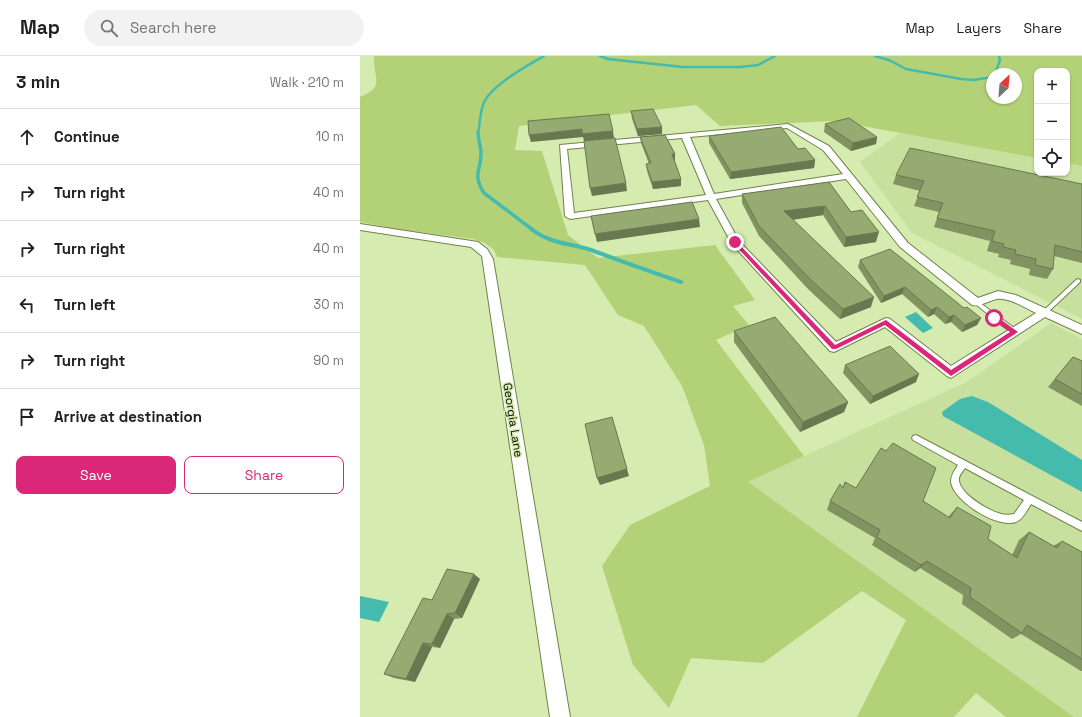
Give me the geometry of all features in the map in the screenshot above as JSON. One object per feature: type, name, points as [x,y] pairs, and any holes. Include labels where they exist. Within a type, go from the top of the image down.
[{"type":"street","points":[[848,176],[711,197],[570,216],[563,147],[788,126],[826,148],[904,245],[976,302],[998,295],[1016,299],[1082,330]]},
{"type":"street","points":[[684,135],[711,197],[735,242],[834,348],[886,322],[951,373],[1044,313]]},
{"type":"street","name":"Georgia Lane","points":[[360,227],[474,244],[483,248],[487,256],[560,717]]},
{"type":"lane","points":[[1044,313],[1078,281]]},
{"type":"lane","points":[[976,302],[994,318],[1015,332]]},
{"type":"lane","points":[[916,438],[1082,527]]},
{"type":"lane","points":[[963,463],[955,480],[956,487],[962,496],[975,505],[999,517],[1007,519],[1016,518],[1030,499]]},
{"type":"shaded area","points":[[374,56],[1082,56],[1082,166],[1070,164],[1070,68],[1034,68],[1034,157],[835,121],[720,126],[696,105],[519,126],[515,150],[542,151],[568,235],[598,258],[715,245],[755,300],[733,306],[749,325],[716,340],[804,456],[748,482],[1074,717],[1006,717],[976,693],[954,717],[857,717],[906,620],[862,591],[763,663],[691,658],[669,708],[633,665],[602,566],[630,525],[710,486],[704,445],[682,386],[644,326],[618,315],[585,265],[497,257],[494,250],[485,243],[473,239],[396,229],[360,222],[360,97],[373,89],[376,85]]},
{"type":"shaded area","points":[[900,133],[1034,157],[1034,176],[1070,176],[1070,164],[1082,166],[1082,319],[912,233],[860,162]]},
{"type":"shaded area","points":[[1051,323],[1082,339],[1082,717],[1074,717],[747,482],[967,382]]},
{"type":"water","points":[[916,312],[933,328],[923,333],[905,317]]},
{"type":"water","points":[[972,396],[988,402],[1082,460],[1082,492],[943,416],[942,412],[960,399]]},
{"type":"water","points":[[360,596],[389,602],[379,622],[360,618]]},
{"type":"building","points":[[653,109],[662,127],[637,129],[631,111]]},
{"type":"building","points":[[609,114],[613,131],[582,134],[582,129],[529,135],[528,121]]},
{"type":"building","points":[[849,118],[877,137],[853,143],[825,124]]},
{"type":"building","points":[[781,127],[798,149],[805,148],[815,160],[731,172],[709,136]]},
{"type":"building","points":[[665,135],[675,154],[672,154],[681,179],[652,182],[646,164],[651,163],[640,137]]},
{"type":"building","points":[[615,138],[626,183],[590,188],[584,141]]},
{"type":"building","points":[[910,148],[1034,174],[1034,176],[1044,176],[1082,184],[1082,252],[1055,245],[1053,269],[1035,265],[1036,259],[1015,254],[1016,250],[1003,247],[1004,244],[992,241],[995,231],[937,218],[943,203],[917,197],[924,181],[896,175]]},
{"type":"building","points":[[829,182],[851,212],[862,210],[879,232],[846,237],[825,206],[784,211],[874,297],[843,309],[810,279],[759,226],[742,194]]},
{"type":"building","points":[[692,202],[699,219],[595,234],[591,216]]},
{"type":"building","points":[[890,249],[964,308],[967,307],[981,318],[965,325],[954,315],[949,317],[937,307],[931,310],[905,287],[884,296],[860,260]]},
{"type":"building","points":[[775,317],[848,402],[803,422],[734,331]]},
{"type":"building","points":[[890,346],[919,374],[873,396],[845,365]]},
{"type":"building","points":[[1073,357],[1082,361],[1082,394],[1055,379]]},
{"type":"building","points":[[612,417],[627,469],[597,478],[585,424]]},
{"type":"building","points":[[893,443],[936,468],[923,501],[950,518],[957,507],[991,526],[988,539],[1017,558],[1029,532],[1057,548],[1062,541],[1082,552],[1082,659],[1027,625],[1022,633],[970,597],[971,588],[927,561],[921,565],[877,537],[880,530],[830,501],[840,484],[843,488],[845,482],[856,488],[881,448],[886,451]]},
{"type":"building","points":[[447,569],[474,574],[455,613],[447,614],[432,644],[423,643],[406,679],[384,674],[423,598],[432,600]]},
{"type":"waterway","points":[[478,133],[481,111],[486,98],[509,77],[544,56]]},
{"type":"waterway","points":[[600,56],[608,59],[683,67],[740,67],[758,65],[775,56]]},
{"type":"waterway","points":[[875,56],[889,60],[906,69],[961,79],[974,80],[986,78]]},
{"type":"waterway","points":[[997,68],[1000,60],[999,56]]},
{"type":"waterway","points":[[478,133],[481,148],[481,160],[478,173],[480,187],[484,193],[533,230]]},
{"type":"waterway","points":[[531,229],[546,238],[591,250],[681,282]]},
{"type":"route","points":[[735,242],[834,348],[886,322],[951,373],[1015,332],[994,318]]}]
